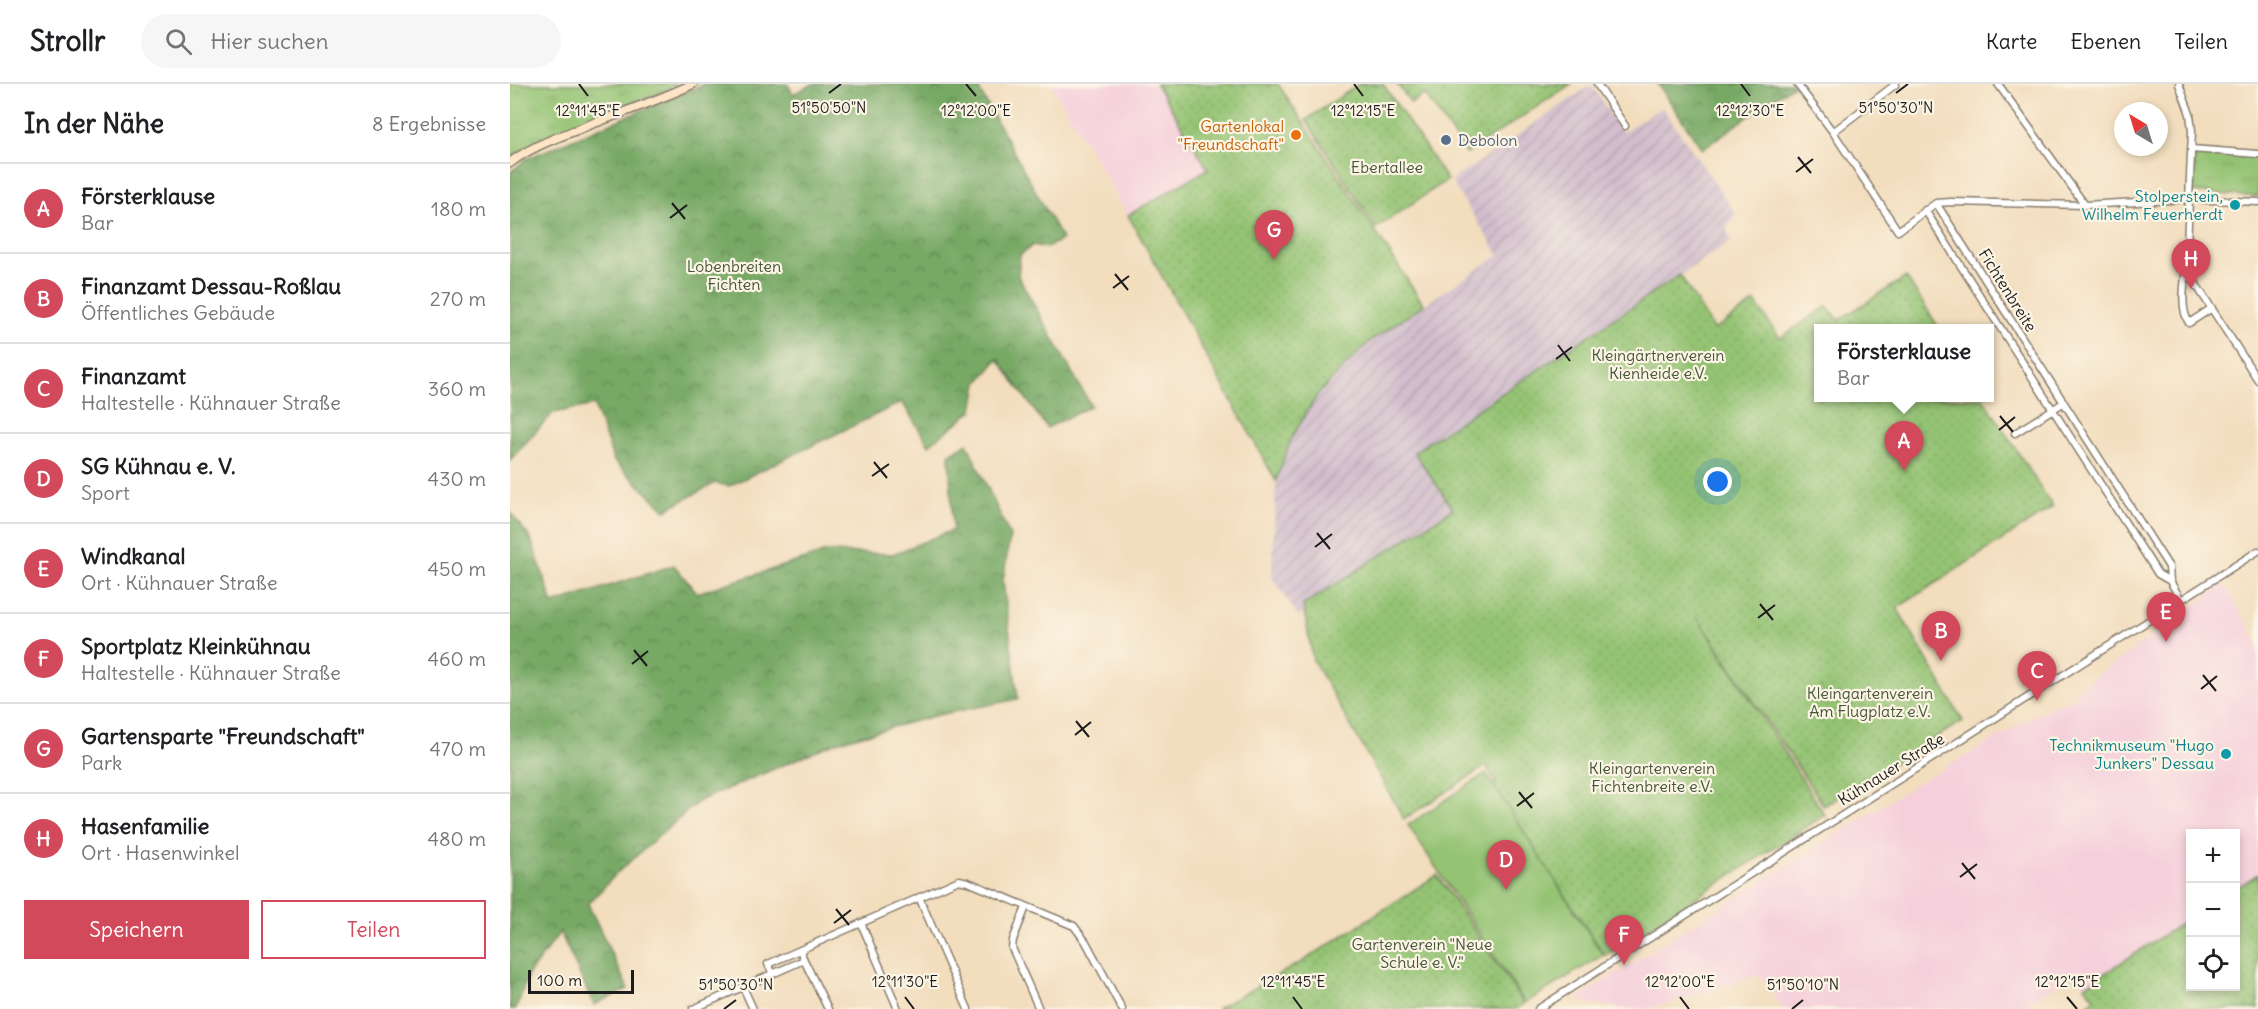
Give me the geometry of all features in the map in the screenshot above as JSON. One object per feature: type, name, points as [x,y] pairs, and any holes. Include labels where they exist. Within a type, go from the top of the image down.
[{"type":"street","points":[[510,164],[538,145],[656,101],[693,84]]},
{"type":"street","points":[[1597,84],[1625,126]]},
{"type":"street","points":[[1797,84],[1833,132],[1898,231],[1936,203],[2022,202],[2085,205],[2188,199],[2258,202]]},
{"type":"street","points":[[1833,132],[1896,84]]},
{"type":"street","points":[[1998,84],[2085,205]]},
{"type":"street","points":[[2179,84],[2190,114],[2191,150],[2184,316],[2189,323],[2212,308]]},
{"type":"street","points":[[2191,150],[2258,154]]},
{"type":"street","name":"Fichtenbreite","points":[[1936,203],[2169,567],[2170,581],[2181,600]]},
{"type":"street","name":"Fichtenbreite","points":[[1925,210],[2158,574],[2170,581]]},
{"type":"street","points":[[2186,269],[2258,380]]},
{"type":"street","points":[[2015,433],[2063,403]]},
{"type":"street","name":"Kühnauer Straße","points":[[1538,1009],[2258,551]]},
{"type":"street","points":[[772,974],[768,964],[963,880],[1074,926],[1086,942],[1122,1009]]},
{"type":"street","points":[[920,897],[968,1009]]},
{"type":"street","points":[[1026,907],[1012,948],[1040,1009]]},
{"type":"street","points":[[861,923],[898,1009]]},
{"type":"street","points":[[800,950],[828,1009]]},
{"type":"street","points":[[693,1009],[804,960]]},
{"type":"street","points":[[743,987],[753,1009]]},
{"type":"shaded area","points":[[1051,84],[1156,84],[1208,169],[1128,215]]},
{"type":"shaded area","points":[[1591,85],[1623,132],[1662,107],[1736,214],[1726,228],[1731,241],[1424,447],[1464,506],[1298,616],[1272,577],[1276,481],[1291,439],[1317,395],[1370,341],[1499,255],[1451,181]]},
{"type":"shaded area","points":[[2224,584],[2258,644],[2258,874],[2240,885],[2240,829],[2186,829],[2186,921],[2085,986],[2075,974],[2017,1009],[1784,1009],[1759,975],[1649,1009],[1624,1009],[1578,1001],[1582,995],[1915,785],[2056,704],[2067,703],[2075,697],[2076,691]]},
{"type":"green space","points":[[510,84],[677,84],[660,93],[541,138],[510,158]]},
{"type":"green space","name":"Lobenbreiten Fichten","points":[[704,84],[788,84],[793,94],[813,84],[976,84],[1062,239],[1047,248],[1033,245],[1020,255],[1018,276],[1091,406],[1047,428],[998,359],[978,383],[973,410],[929,445],[902,402],[729,486],[715,483],[665,510],[614,461],[594,405],[553,413],[510,460],[510,172],[526,159]]},
{"type":"green space","points":[[1156,84],[1278,84],[1424,305],[1370,341],[1317,395],[1291,439],[1276,481],[1128,215],[1208,169]]},
{"type":"green space","name":"Ebertallee","points":[[1359,84],[1383,84],[1447,180],[1376,228],[1306,120]]},
{"type":"green space","name":"Ebertallee","points":[[1397,84],[1571,84],[1466,154],[1425,94],[1411,103]]},
{"type":"green space","points":[[1658,84],[1795,84],[1702,149]]},
{"type":"green space","points":[[2195,152],[2258,156],[2258,197],[2193,192]]},
{"type":"green space","points":[[1680,275],[1714,330],[1755,302],[1780,338],[1827,306],[1839,320],[1906,277],[1936,324],[1814,324],[1814,402],[1986,402],[2053,507],[1897,608],[1963,721],[1824,806],[1696,615],[1825,815],[1605,956],[1493,786],[1496,782],[1486,766],[1404,819],[1313,660],[1303,605],[1453,509],[1414,452]]},
{"type":"green space","points":[[967,443],[1010,536],[1003,581],[1018,699],[938,715],[837,742],[699,801],[618,872],[588,904],[628,989],[594,1005],[560,932],[528,975],[516,1009],[510,1009],[510,512],[531,539],[553,604],[674,565],[697,593],[827,552],[893,554],[953,530],[949,455]]},
{"type":"green space","points":[[1486,773],[1603,955],[1525,1003],[1408,825]]},
{"type":"green space","points":[[2258,874],[2258,1009],[2083,1009],[2095,999],[2085,986],[2186,921],[2186,991],[2240,991],[2240,885]]},
{"type":"green space","name":"Gartenverein \"Neue Schule e. V.\"","points":[[1437,875],[1524,1004],[1517,1009],[1216,1009],[1305,960]]},
{"type":"place","name":"Gartenlokal \"Freundschaft\"","points":[[1296,135]]},
{"type":"place","name":"Debolon","points":[[1446,140]]},
{"type":"place","name":"Stolperstein, Wilhelm Feuerherdt","points":[[2235,205]]},
{"type":"place","name":"Gartensparte \"Freundschaft\"","points":[[1274,260]]},
{"type":"place","name":"Hasenfamilie","points":[[2191,289]]},
{"type":"place","name":"Försterklause","points":[[1904,471]]},
{"type":"place","name":"Windkanal","points":[[2166,642]]},
{"type":"place","name":"Finanzamt Dessau-Roßlau","points":[[1941,661]]},
{"type":"place","name":"Finanzamt","points":[[2037,701]]},
{"type":"place","name":"Technikmuseum \"Hugo Junkers\" Dessau","points":[[2226,754]]},
{"type":"place","name":"SG Kühnau e. V.","points":[[1506,890]]},
{"type":"place","name":"Sportplatz Kleinkühnau","points":[[1624,965]]},
{"type":"park label","name":"Kleingärtnerverein Kienheide e.V.","points":[[1658,364]]},
{"type":"park label","name":"Kleingartenverein Am Flugplatz e.V.","points":[[1870,702]]},
{"type":"park label","name":"Kleingartenverein Fichtenbreite e.V.","points":[[1652,777]]}]
